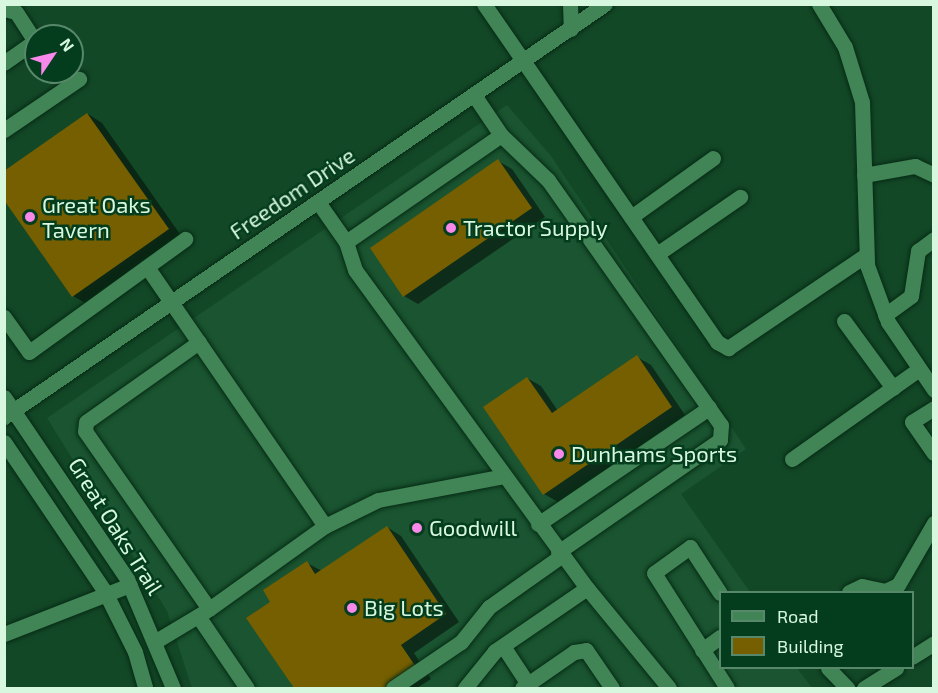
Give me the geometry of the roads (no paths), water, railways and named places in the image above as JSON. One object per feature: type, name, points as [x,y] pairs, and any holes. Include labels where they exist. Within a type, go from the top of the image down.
[{"type":"street","points":[[484,4],[717,342],[728,348],[866,255]]},
{"type":"street","points":[[570,4],[571,29]]},
{"type":"street","name":"Freedom Drive","points":[[9,414],[605,4]]},
{"type":"street","points":[[819,4],[854,70],[865,130],[866,255],[885,315],[933,390]]},
{"type":"street","points":[[4,9],[16,12],[35,41],[4,63]]},
{"type":"street","points":[[4,130],[72,84]]},
{"type":"street","points":[[393,688],[461,642],[489,607],[720,440],[721,425],[548,180],[501,135],[474,95]]},
{"type":"street","points":[[346,242],[501,135]]},
{"type":"street","points":[[631,217],[713,158]]},
{"type":"street","points":[[864,175],[915,166],[933,175]]},
{"type":"street","points":[[657,254],[740,197]]},
{"type":"street","points":[[318,202],[346,242],[354,270],[538,525],[669,688]]},
{"type":"street","points":[[4,317],[28,352],[185,239]]},
{"type":"street","points":[[885,315],[911,296],[918,251],[933,239]]},
{"type":"street","points":[[147,267],[325,526]]},
{"type":"street","points":[[844,321],[893,388]]},
{"type":"street","points":[[199,342],[86,422],[85,431],[203,612],[247,688]]},
{"type":"street","points":[[792,459],[919,369]]},
{"type":"street","name":"Great Oaks Trail","points":[[4,397],[9,414],[130,585],[156,641],[173,688]]},
{"type":"street","points":[[538,525],[709,408]]},
{"type":"street","points":[[933,408],[912,422],[933,453]]},
{"type":"street","name":"Great Oaks Trail","points":[[4,442],[108,596],[145,688]]},
{"type":"street","points":[[156,641],[203,612],[325,526],[378,500],[504,476]]},
{"type":"street","points":[[851,591],[862,586],[885,591],[898,585],[933,523]]},
{"type":"street","points":[[719,591],[690,547],[654,573],[728,688]]},
{"type":"street","points":[[4,634],[108,596],[130,585]]},
{"type":"street","points":[[465,688],[503,646],[587,588]]},
{"type":"street","points":[[702,650],[719,638]]},
{"type":"street","points":[[914,656],[933,643]]},
{"type":"street","points":[[503,646],[525,686],[574,652],[586,651],[612,688]]},
{"type":"street","points":[[829,669],[847,688]]},
{"type":"street","points":[[864,688],[894,669]]},
{"type":"place","name":"Great Oaks Tavern","points":[[30,217]]},
{"type":"place","name":"Tractor Supply","points":[[451,228]]},
{"type":"place","name":"Dunhams Sports","points":[[559,454]]},
{"type":"place","name":"Goodwill","points":[[417,528]]},
{"type":"place","name":"Big Lots","points":[[352,608]]}]
